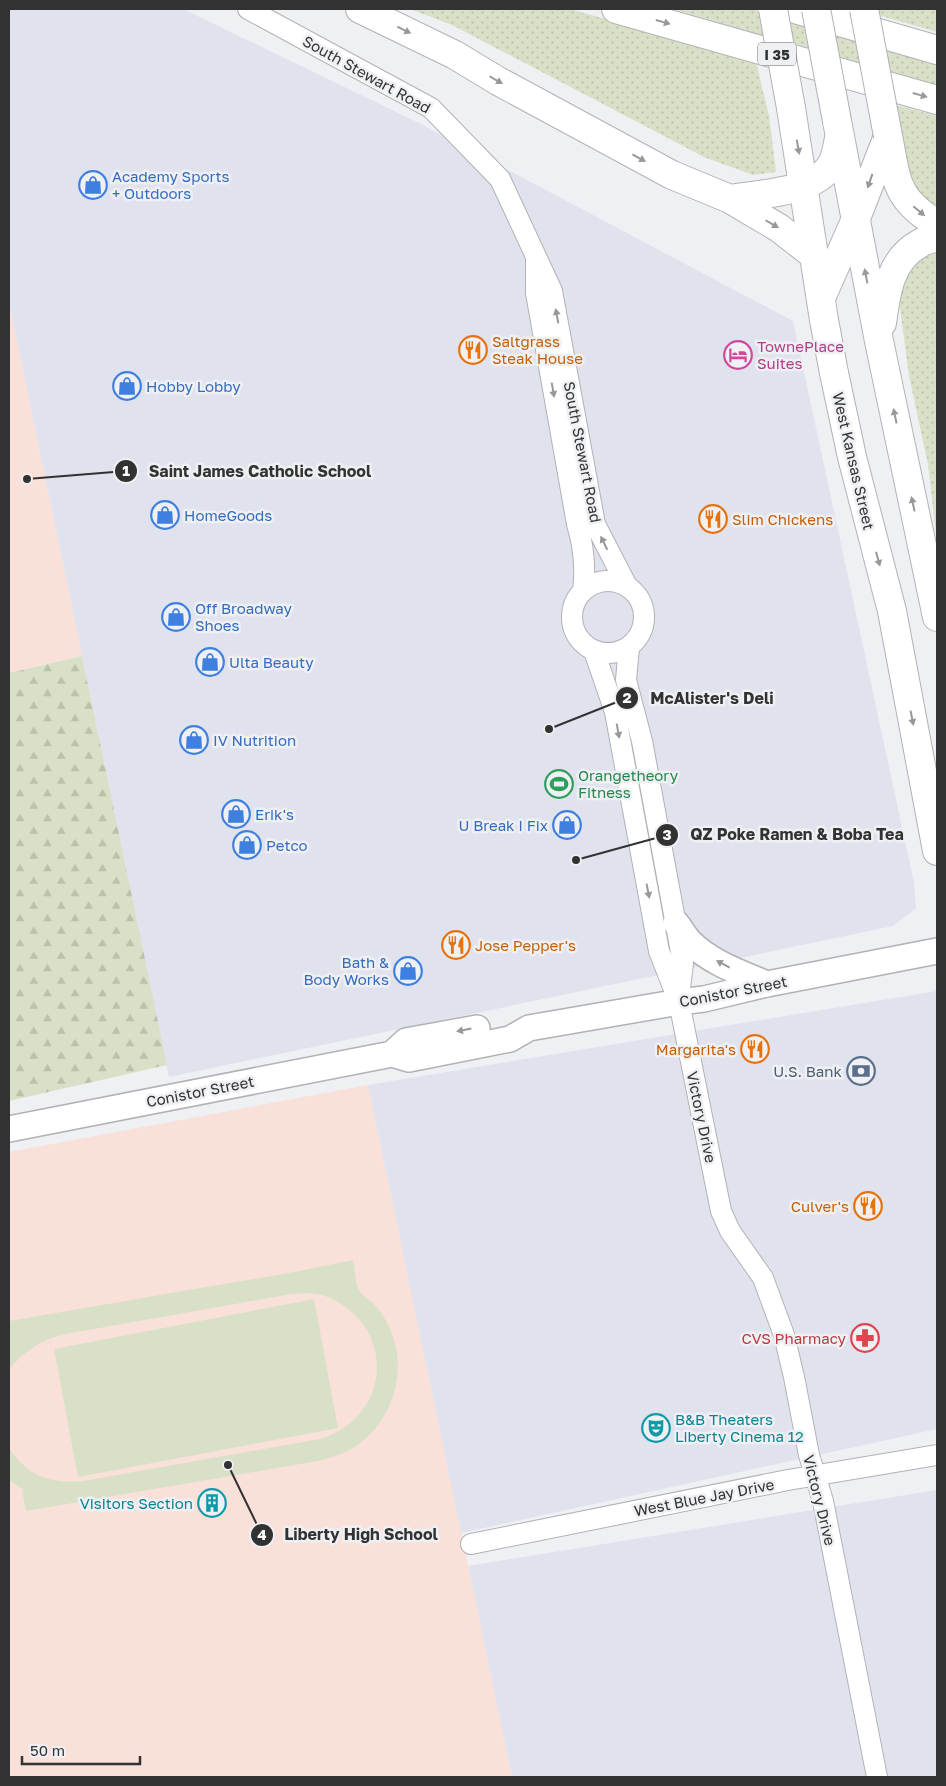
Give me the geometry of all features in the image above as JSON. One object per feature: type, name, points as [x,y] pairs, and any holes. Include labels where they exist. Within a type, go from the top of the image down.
[{"type":"highway","points":[[360,9],[455,55],[514,90],[672,175],[730,199],[779,228],[815,256]]},
{"type":"highway","name":"I 35","points":[[616,9],[937,100]]},
{"type":"highway","name":"West Kansas Street","points":[[773,9],[834,373],[850,448],[892,611],[937,851]]},
{"type":"highway","points":[[795,9],[937,50]]},
{"type":"highway","points":[[816,9],[855,221],[937,617]]},
{"type":"highway","points":[[864,9],[898,182],[905,198],[919,213],[937,224]]},
{"type":"highway","points":[[730,199],[804,185],[821,176],[830,167],[836,155],[838,128]]},
{"type":"highway","points":[[821,298],[855,221],[888,136]]},
{"type":"highway","points":[[879,341],[887,287],[895,269],[906,254],[919,243],[937,237]]},
{"type":"main road","points":[[676,923],[690,942],[704,953],[767,984]]},
{"type":"main road","name":"Conistor Street","points":[[9,1129],[392,1054],[406,1041],[506,1022],[529,1028],[704,999],[767,984],[937,951]]},
{"type":"street","name":"South Stewart Road","points":[[248,9],[431,108],[500,179],[552,290],[595,524],[627,586]]},
{"type":"street","name":"South Stewart Road","points":[[536,256],[536,293],[577,524],[585,558],[586,571],[583,591]]},
{"type":"street","points":[[604,581],[616,582],[627,586],[639,599],[644,615],[643,627],[638,638],[629,647],[618,652],[606,654],[594,651],[584,644],[576,634],[572,623],[576,600],[583,591],[593,584],[604,581]]},
{"type":"street","points":[[629,647],[626,680],[642,741],[683,962],[679,1002]]},
{"type":"street","points":[[594,651],[615,712],[659,951],[679,1002]]},
{"type":"street","name":"Victory Drive","points":[[679,1002],[721,1211],[730,1231],[763,1278],[784,1334],[814,1476],[823,1501],[878,1777]]},
{"type":"street","name":"West Blue Jay Drive","points":[[471,1544],[814,1476],[937,1454]]},
{"type":"shaded area","points":[[9,9],[183,9],[421,124],[793,321],[914,883],[916,908],[893,926],[169,1077],[9,302]]},
{"type":"shaded area","points":[[9,302],[82,656],[9,673]]},
{"type":"shaded area","points":[[937,991],[937,1429],[461,1533],[368,1085]]},
{"type":"shaded area","points":[[368,1085],[512,1777],[9,1777],[9,1152]]},
{"type":"shaded area","points":[[937,1490],[937,1777],[512,1777],[468,1566]]},
{"type":"green space","points":[[410,9],[570,9],[756,62],[769,116],[776,172],[753,175],[704,157],[452,25]]},
{"type":"green space","points":[[673,9],[753,9],[937,62],[937,85]]},
{"type":"green space","points":[[876,9],[937,9],[937,32],[878,15]]},
{"type":"green space","points":[[896,105],[937,116],[937,207],[927,202],[912,187],[902,154]]},
{"type":"green space","points":[[937,249],[937,544],[928,464],[909,376],[899,300],[900,278],[916,254]]},
{"type":"green space","points":[[82,656],[167,1065],[9,1101],[9,673]]},
{"type":"green space","points":[[353,1260],[359,1290],[373,1303],[387,1322],[395,1344],[398,1360],[394,1391],[389,1406],[382,1420],[360,1443],[345,1452],[318,1461],[26,1511],[22,1491],[24,1490],[9,1480],[9,1448],[16,1458],[32,1472],[50,1479],[71,1482],[320,1439],[344,1428],[361,1412],[372,1393],[377,1372],[375,1350],[367,1330],[352,1312],[330,1298],[311,1293],[292,1294],[60,1335],[31,1348],[9,1370],[9,1321],[294,1272]]},
{"type":"green space","points":[[314,1299],[338,1428],[78,1477],[54,1349]]},
{"type":"place","name":"Academy Sports + Outdoors","points":[[93,185]]},
{"type":"place","name":"Saltgrass Steak House","points":[[473,350]]},
{"type":"place","name":"TownePlace Suites","points":[[738,355]]},
{"type":"place","name":"Hobby Lobby","points":[[127,386]]},
{"type":"place","name":"Saint James Catholic School","points":[[27,479]]},
{"type":"place","name":"HomeGoods","points":[[165,515]]},
{"type":"place","name":"Slim Chickens","points":[[713,519]]},
{"type":"place","name":"Off Broadway Shoes","points":[[176,617]]},
{"type":"place","name":"Ulta Beauty","points":[[210,662]]},
{"type":"place","name":"McAlister's Deli","points":[[549,729]]},
{"type":"place","name":"IV Nutrition","points":[[194,740]]},
{"type":"place","name":"Orangetheory Fitness","points":[[559,784]]},
{"type":"place","name":"Erik's","points":[[236,814]]},
{"type":"place","name":"U Break I Fix","points":[[567,825]]},
{"type":"place","name":"Petco","points":[[247,845]]},
{"type":"place","name":"QZ Poke Ramen & Boba Tea","points":[[576,860]]},
{"type":"place","name":"Jose Pepper's","points":[[456,945]]},
{"type":"place","name":"Bath & Body Works","points":[[408,971]]},
{"type":"place","name":"Margarita's","points":[[755,1049]]},
{"type":"place","name":"U.S. Bank","points":[[861,1071]]},
{"type":"place","name":"Culver's","points":[[868,1206]]},
{"type":"place","name":"CVS Pharmacy","points":[[865,1338]]},
{"type":"place","name":"B&B Theaters Liberty Cinema 12","points":[[656,1428]]},
{"type":"place","name":"Liberty High School","points":[[228,1465]]},
{"type":"place","name":"Visitors Section","points":[[212,1503]]}]
